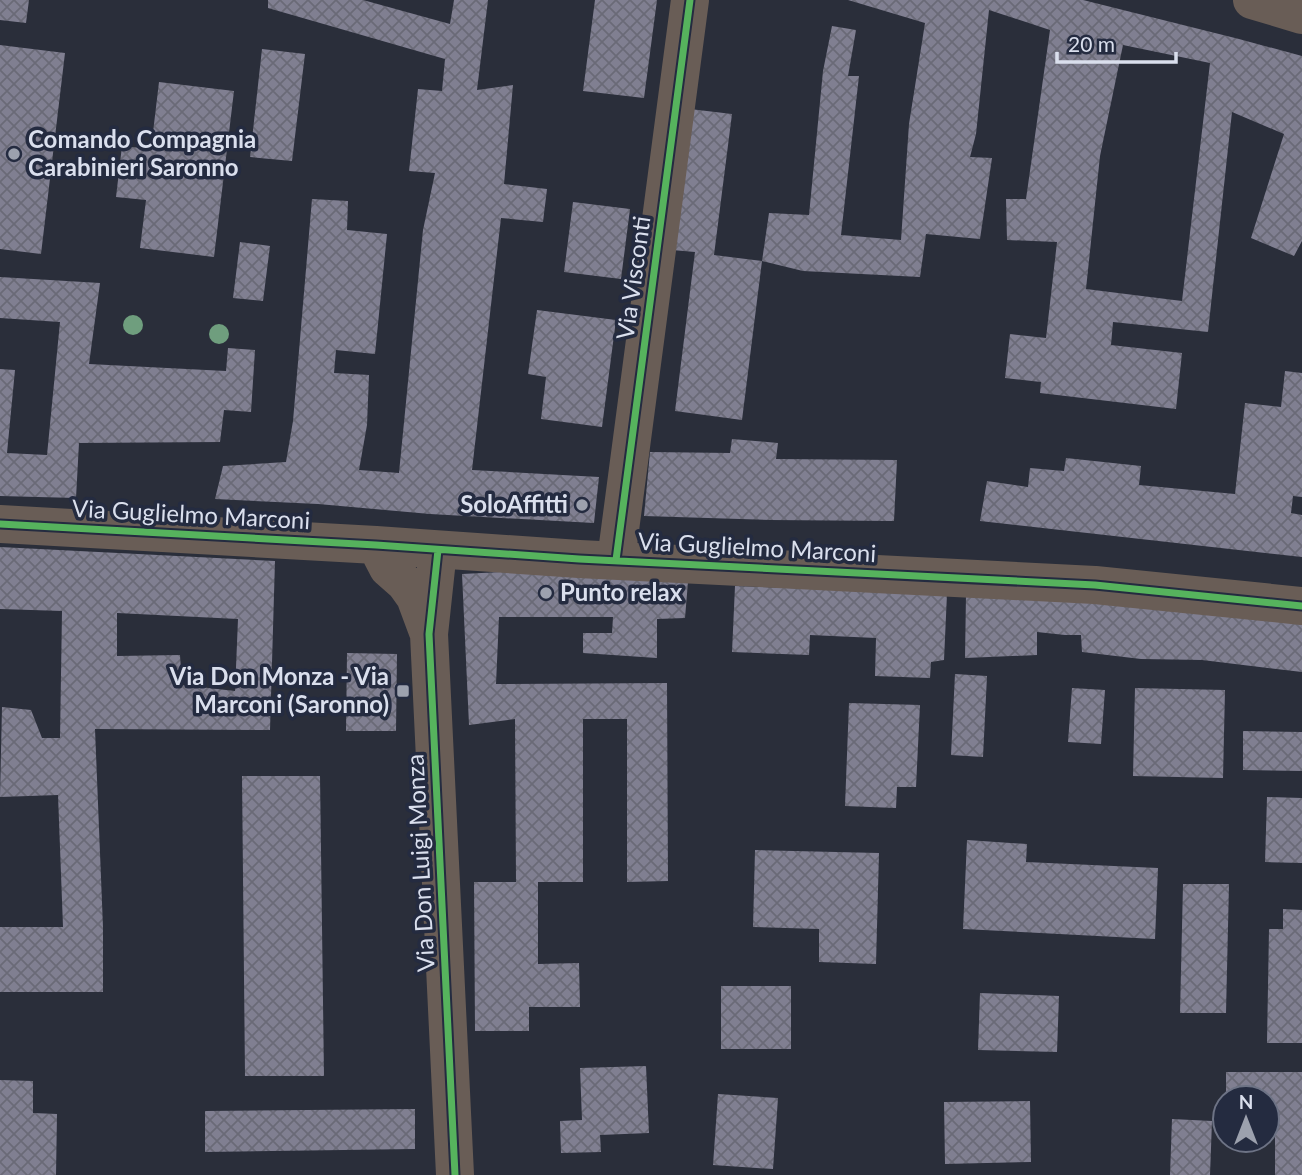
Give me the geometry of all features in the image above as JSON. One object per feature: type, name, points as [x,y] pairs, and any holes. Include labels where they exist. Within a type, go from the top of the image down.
[{"type":"street","name":"Via Visconti","points":[[615,560],[690,0]]},
{"type":"street","points":[[1252,0],[1302,15]]},
{"type":"street","name":"Via Guglielmo Marconi","points":[[0,524],[1095,585],[1302,606]]},
{"type":"street","name":"Via Don Luigi Monza","points":[[376,545],[388,568],[415,597],[429,634]]},
{"type":"street","name":"Via Don Luigi Monza","points":[[438,550],[429,634],[455,1175]]},
{"type":"building","points":[[0,0],[29,0],[26,23],[0,20]]},
{"type":"building","points":[[268,0],[363,0],[450,24],[454,0],[488,0],[477,90],[513,85],[504,184],[547,189],[543,222],[501,218],[472,470],[599,477],[594,523],[215,499],[223,466],[286,462],[293,421],[312,199],[348,201],[347,230],[387,234],[375,354],[336,350],[334,373],[369,375],[367,425],[359,470],[399,473],[423,230],[435,173],[409,171],[418,89],[442,91],[445,59],[268,8]]},
{"type":"building","points":[[595,0],[657,0],[644,98],[583,91]]},
{"type":"building","points":[[848,0],[1083,0],[1302,56],[1302,241],[1294,256],[1251,238],[1284,134],[1232,112],[1208,332],[1113,322],[1111,345],[1182,353],[1176,409],[1040,393],[1041,382],[1005,378],[1010,334],[1046,338],[1057,242],[1007,240],[1006,199],[1026,199],[1050,30],[989,10],[976,134],[970,157],[992,158],[980,239],[926,234],[920,277],[803,271],[762,261],[769,213],[809,215],[823,71],[832,26],[856,30],[848,76],[859,76],[841,235],[901,240],[909,124],[925,23]],"holes":[[[1123,45],[1210,63],[1182,301],[1086,289],[1100,156]]]},
{"type":"building","points":[[0,45],[65,53],[41,254],[0,249]]},
{"type":"building","points":[[262,49],[305,54],[292,161],[250,157]]},
{"type":"building","points":[[159,82],[234,91],[214,257],[140,248],[146,200],[116,197],[122,146],[151,149]]},
{"type":"building","points":[[690,109],[732,114],[714,255],[762,261],[742,420],[675,411],[695,252],[672,250]]},
{"type":"building","points":[[573,202],[630,209],[621,279],[564,272]]},
{"type":"building","points":[[240,242],[270,246],[263,301],[233,298]]},
{"type":"building","points":[[0,277],[100,283],[89,364],[226,371],[228,348],[255,350],[251,412],[224,410],[220,442],[79,443],[76,498],[0,496],[0,369],[15,370],[7,453],[47,455],[60,322],[0,318]]},
{"type":"building","points":[[537,310],[616,320],[602,427],[541,419],[546,377],[528,374]]},
{"type":"building","points":[[1285,371],[1302,373],[1302,497],[1293,496],[1291,513],[1302,515],[1302,557],[980,521],[987,481],[1028,487],[1030,468],[1064,471],[1066,458],[1141,466],[1139,485],[1235,494],[1245,403],[1281,407]]},
{"type":"building","points":[[732,439],[778,443],[776,459],[897,460],[894,521],[644,516],[650,452],[730,453]]},
{"type":"building","points":[[0,547],[275,561],[270,730],[95,729],[103,992],[0,992],[0,927],[63,927],[58,795],[0,797],[2,707],[31,710],[42,738],[60,738],[62,611],[0,609]],"holes":[[[117,613],[238,619],[235,691],[182,685],[180,655],[117,656]]]},
{"type":"building","points":[[501,572],[688,582],[685,618],[657,619],[657,658],[583,653],[583,633],[612,633],[613,617],[499,617],[496,684],[667,683],[668,881],[627,882],[627,719],[583,719],[583,882],[538,882],[538,964],[579,963],[580,1007],[529,1007],[529,1031],[475,1031],[474,882],[516,882],[515,719],[469,725],[462,574]]},
{"type":"building","points":[[735,586],[947,594],[944,660],[931,662],[930,678],[875,676],[876,638],[810,635],[809,655],[732,652]]},
{"type":"building","points":[[966,594],[1062,597],[1302,621],[1302,672],[1202,660],[1141,659],[1082,652],[1081,635],[1037,632],[1037,655],[965,658]]},
{"type":"building","points":[[347,653],[397,654],[396,731],[346,731]]},
{"type":"building","points":[[955,674],[987,676],[983,757],[951,755]]},
{"type":"building","points":[[1072,688],[1105,690],[1101,744],[1068,742]]},
{"type":"building","points":[[1135,688],[1225,690],[1223,778],[1133,776]]},
{"type":"building","points":[[849,703],[920,705],[916,787],[897,787],[896,808],[845,806]]},
{"type":"building","points":[[1243,731],[1302,732],[1302,771],[1243,770]]},
{"type":"building","points":[[242,776],[320,776],[324,1076],[245,1076]]},
{"type":"building","points":[[1267,797],[1302,798],[1302,863],[1265,862]]},
{"type":"building","points":[[967,840],[1027,844],[1026,862],[1158,868],[1155,939],[963,929]]},
{"type":"building","points":[[755,850],[879,853],[876,964],[819,962],[819,929],[753,927]]},
{"type":"building","points":[[1183,884],[1229,884],[1226,1013],[1180,1013]]},
{"type":"building","points":[[1283,909],[1302,910],[1302,1043],[1267,1043],[1269,929],[1283,929]]},
{"type":"building","points":[[721,986],[791,986],[791,1049],[721,1049]]},
{"type":"building","points":[[980,993],[1059,996],[1057,1052],[978,1050]]},
{"type":"building","points":[[646,1066],[649,1133],[600,1135],[601,1152],[561,1153],[560,1121],[582,1120],[580,1068]]},
{"type":"building","points":[[1226,1072],[1302,1072],[1302,1175],[1275,1175],[1275,1154],[1281,1154],[1281,1084],[1226,1084]]},
{"type":"building","points":[[0,1080],[33,1081],[33,1113],[57,1114],[56,1175],[0,1175]]},
{"type":"building","points":[[718,1094],[778,1098],[773,1169],[713,1165]]},
{"type":"building","points":[[1030,1101],[1031,1162],[945,1164],[944,1102]]},
{"type":"building","points":[[415,1109],[415,1149],[205,1152],[205,1111]]},
{"type":"building","points":[[1172,1119],[1211,1121],[1210,1175],[1170,1175]]},
{"type":"cycle path","points":[[616,560],[690,0]]},
{"type":"cycle path","points":[[0,524],[579,559],[1095,585],[1302,606]]},
{"type":"cycle path","points":[[438,550],[429,634],[455,1175]]},
{"type":"place","name":"Comando Compagnia Carabinieri Saronno","points":[[14,154]]},
{"type":"place","name":"SoloAffitti","points":[[582,505]]},
{"type":"place","name":"Punto relax","points":[[546,593]]},
{"type":"place","name":"Via Don Monza - Via Marconi (Saronno)","points":[[403,691]]}]
